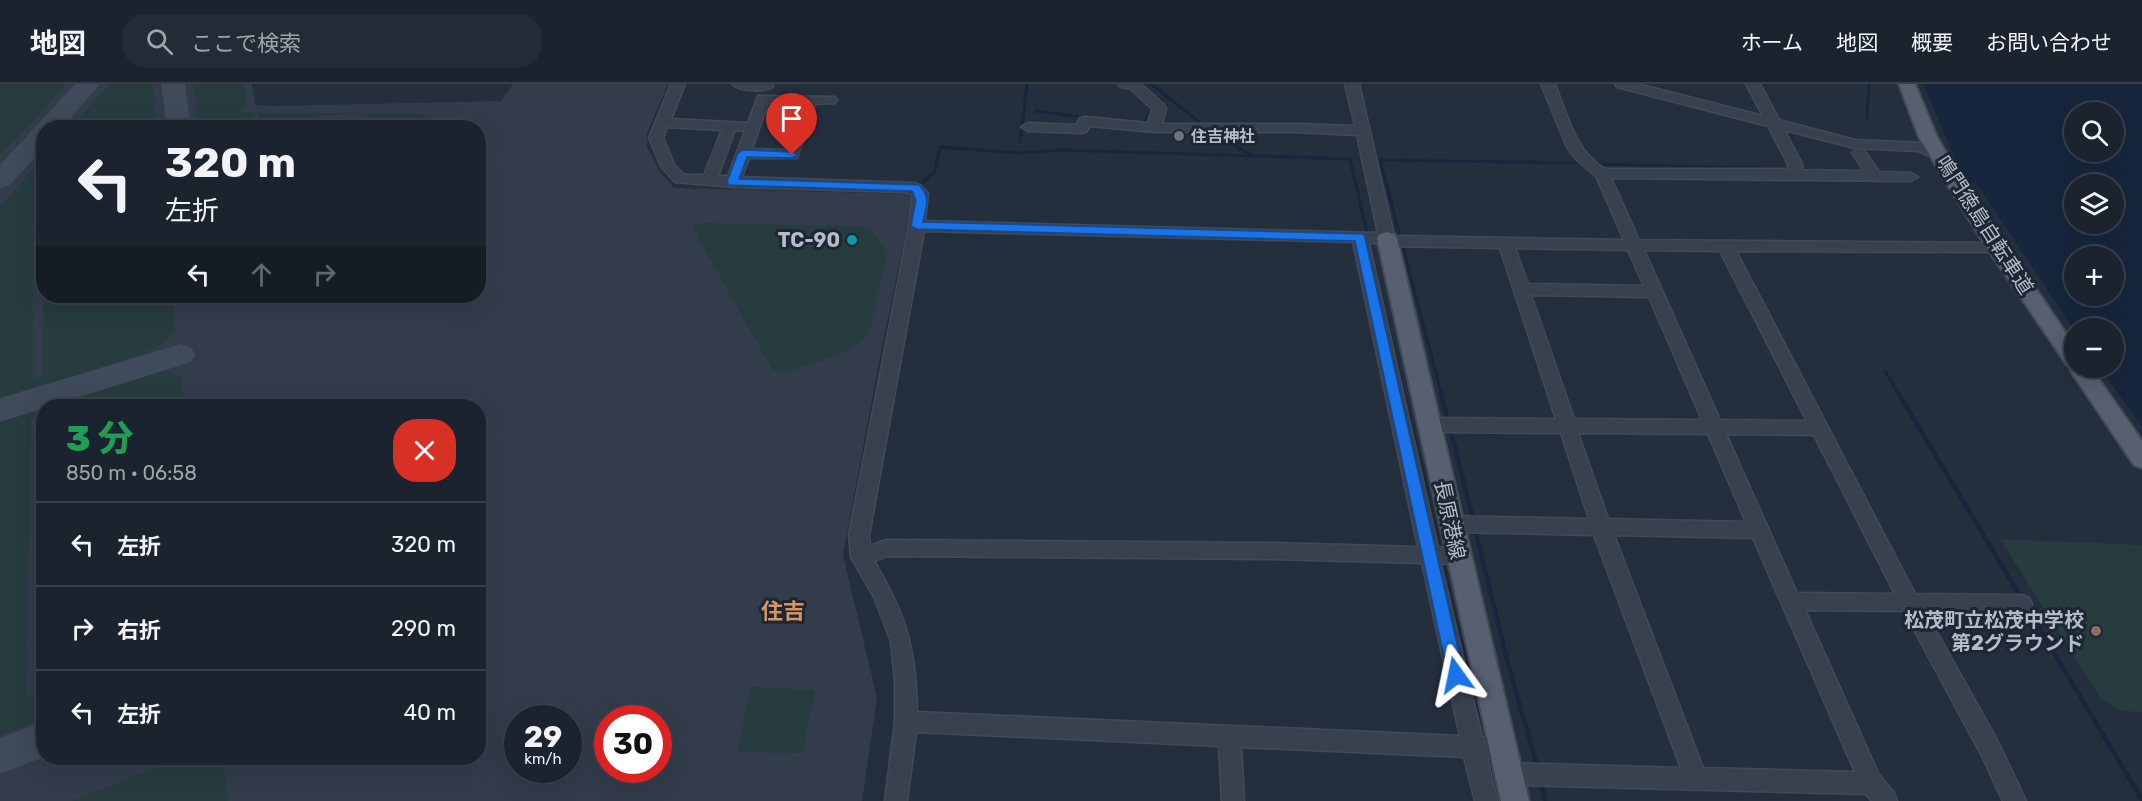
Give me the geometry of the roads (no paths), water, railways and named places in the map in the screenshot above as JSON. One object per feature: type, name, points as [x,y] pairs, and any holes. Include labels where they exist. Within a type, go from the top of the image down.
[{"type":"main road","name":"鳴門徳島自転車道","points":[[1907,84],[1928,137],[1996,247],[2064,346]]},
{"type":"main road","name":"長原港線","points":[[1387,239],[1430,425],[1450,524],[1515,801]]},
{"type":"main road","points":[[2087,378],[2142,459]]},
{"type":"street","points":[[678,84],[656,138],[663,157],[676,177],[709,181],[915,188],[921,193],[917,226],[859,535],[861,557],[883,594],[901,641],[906,681],[906,722],[896,801]]},
{"type":"street","points":[[740,84],[810,100],[830,100]]},
{"type":"street","points":[[1125,84],[1135,86],[1159,108],[1154,128]]},
{"type":"street","points":[[1352,84],[1387,239]]},
{"type":"street","points":[[1548,84],[1576,151],[1592,168],[1602,173],[1796,174],[1823,169],[1875,176],[1911,177]]},
{"type":"street","points":[[1622,84],[1855,144],[1920,147],[1939,155]]},
{"type":"street","points":[[1753,84],[1795,164],[1796,174]]},
{"type":"street","points":[[733,182],[765,90]]},
{"type":"street","points":[[743,153],[792,155],[810,100]]},
{"type":"street","points":[[1028,127],[1081,129],[1085,121],[1154,128],[1212,127],[1362,131]]},
{"type":"street","points":[[661,123],[752,127]]},
{"type":"street","points":[[709,181],[730,126]]},
{"type":"street","points":[[1859,153],[1875,176]]},
{"type":"street","points":[[1602,173],[1871,783],[1886,801]]},
{"type":"street","points":[[917,226],[1506,243],[1996,247]]},
{"type":"street","points":[[1360,237],[1456,675],[1475,747],[1486,801]]},
{"type":"street","points":[[1506,243],[1601,527],[1696,779]]},
{"type":"street","points":[[1725,245],[1909,602],[1990,749],[2015,801]]},
{"type":"street","points":[[1522,289],[1653,292]]},
{"type":"street","points":[[1430,425],[1820,428]]},
{"type":"street","points":[[1450,524],[1758,530]]},
{"type":"street","points":[[861,557],[886,548],[1272,551],[1458,556]]},
{"type":"street","points":[[1790,601],[2022,604]]},
{"type":"street","points":[[906,722],[1503,748]]},
{"type":"street","points":[[1229,737],[1233,801]]},
{"type":"street","points":[[1510,774],[1871,783]]},
{"type":"waterway","points":[[1020,142],[1027,84]]},
{"type":"waterway","points":[[1151,84],[1203,125]]},
{"type":"waterway","points":[[1867,118],[1869,84]]},
{"type":"waterway","points":[[1140,124],[1144,124],[1152,108]]},
{"type":"waterway","points":[[1036,111],[1088,118]]},
{"type":"waterway","points":[[1208,130],[1251,155]]},
{"type":"waterway","points":[[922,183],[935,171],[940,147],[1018,153],[1062,150],[1350,159],[1405,396]]},
{"type":"waterway","points":[[1442,396],[1380,160],[1584,163]]},
{"type":"waterway","points":[[1594,164],[1791,169]]},
{"type":"waterway","points":[[1798,169],[1857,171]]},
{"type":"waterway","points":[[1885,371],[1900,396]]},
{"type":"waterway","points":[[1404,394],[1440,550]]},
{"type":"waterway","points":[[1441,394],[1448,420]]},
{"type":"waterway","points":[[1899,394],[2022,599]]},
{"type":"waterway","points":[[1450,428],[1473,519]]},
{"type":"waterway","points":[[1475,529],[1507,660],[1537,766]]},
{"type":"waterway","points":[[1442,561],[1452,608],[1484,725]]},
{"type":"waterway","points":[[2027,608],[2142,800]]},
{"type":"waterway","points":[[1541,782],[1545,801]]},
{"type":"place","name":"住吉神社","points":[[1179,136]]},
{"type":"place","name":"TC-90","points":[[852,240]]},
{"type":"place","name":"松茂町立松茂中学校 第2グラウンド","points":[[2096,631]]},
{"type":"district","name":"住吉","points":[[783,611]]}]
